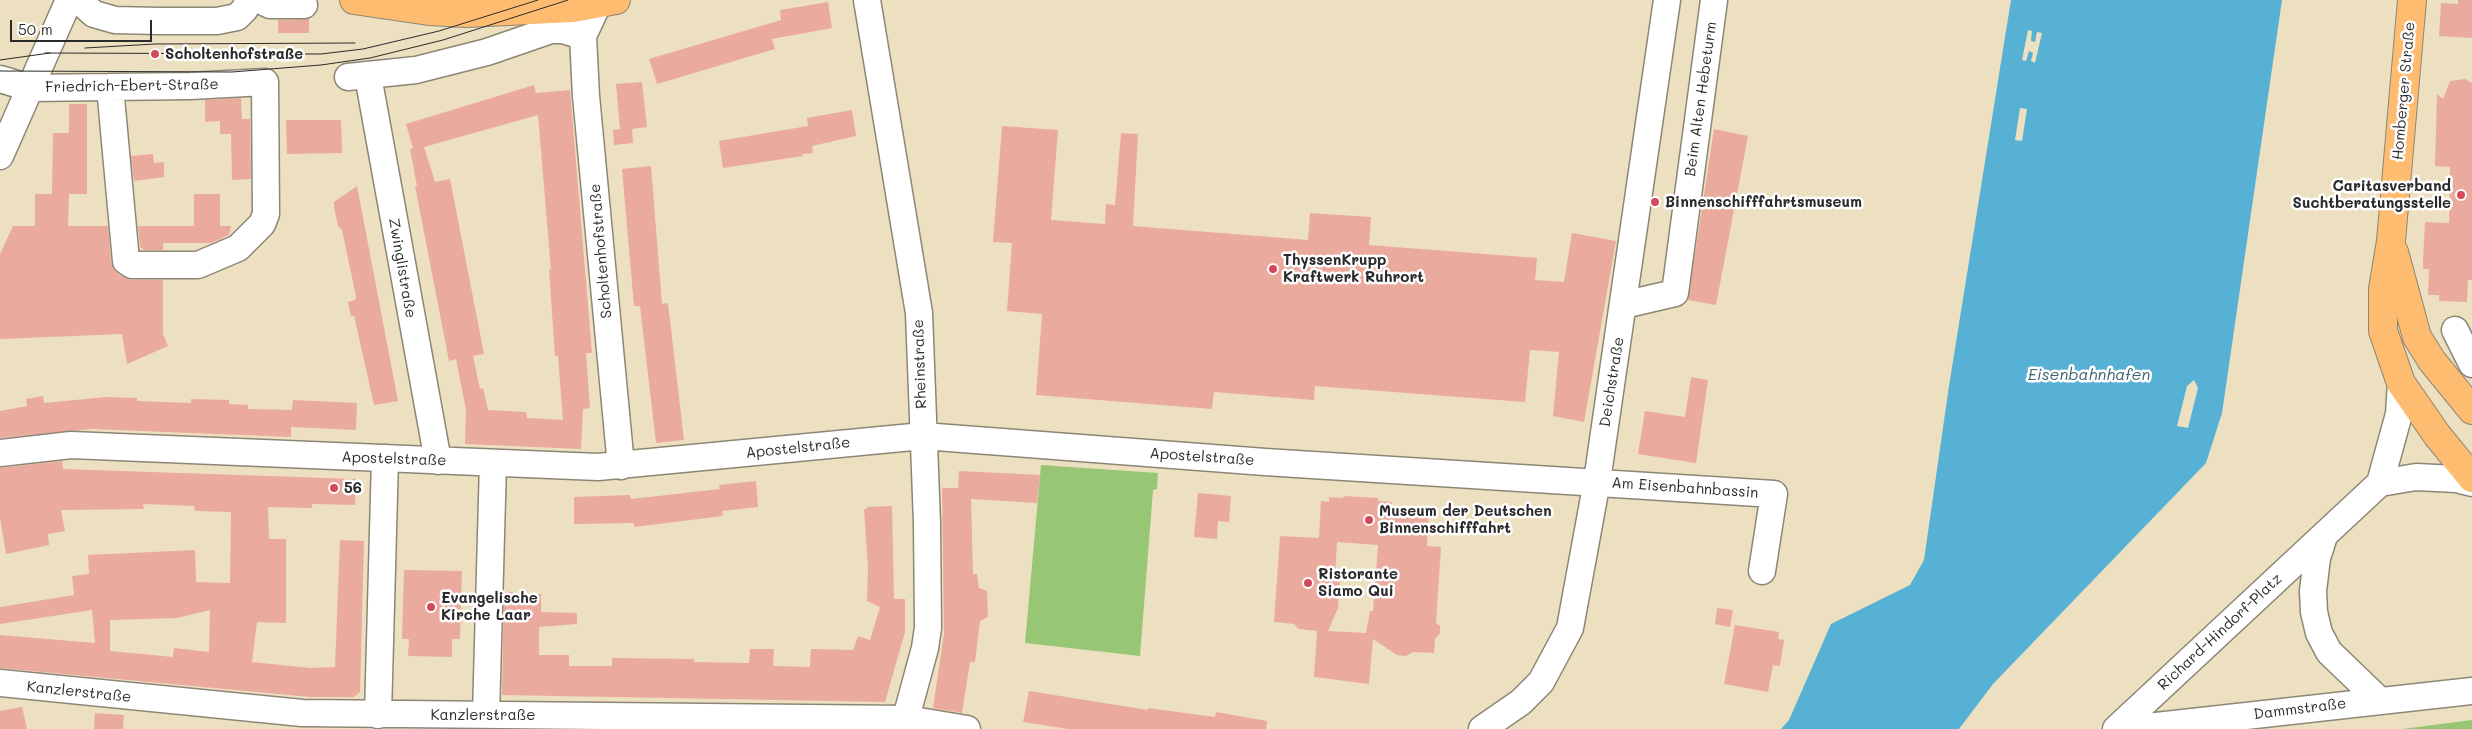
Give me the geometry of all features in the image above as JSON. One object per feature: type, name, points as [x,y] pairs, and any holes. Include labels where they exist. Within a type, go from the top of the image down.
[{"type":"main road","points":[[354,0],[430,11],[465,13],[573,8],[607,2]]},
{"type":"main road","name":"Homberger Straße","points":[[2412,0],[2391,241],[2383,289],[2383,331],[2401,383],[2437,435],[2472,478]]},
{"type":"main road","name":"Homberger Straße","points":[[2391,241],[2405,300],[2417,337],[2432,361],[2472,410]]},
{"type":"street","points":[[0,156],[69,0]]},
{"type":"street","points":[[78,0],[94,14],[115,20],[217,20],[238,17],[245,9],[248,0]]},
{"type":"street","points":[[259,0],[270,5],[304,5]]},
{"type":"street","name":"Rheinstraße","points":[[867,0],[919,313],[927,523],[928,628],[925,648],[905,724]]},
{"type":"street","name":"Deichstraße","points":[[1482,729],[1520,702],[1541,682],[1570,628],[1596,482],[1667,0]]},
{"type":"street","name":"Beim Alten Hebeturm","points":[[1623,305],[1675,293],[1714,0]]},
{"type":"street","points":[[583,36],[607,2]]},
{"type":"street","name":"Zwinglistraße","points":[[438,460],[358,77],[416,70],[453,61],[551,30],[563,30],[583,36]]},
{"type":"street","name":"Scholtenhofstraße","points":[[583,36],[586,96],[621,466]]},
{"type":"street","name":"Friedrich-Ebert-Straße","points":[[0,79],[30,88],[265,82],[268,199],[262,224],[238,248],[213,261],[180,267],[132,265],[126,261],[110,87]]},
{"type":"street","points":[[2455,330],[2472,364]]},
{"type":"street","points":[[2401,383],[2399,414],[2380,483],[2416,477],[2456,479],[2472,483]]},
{"type":"street","name":"Apostelstraße","points":[[0,452],[70,445],[493,463],[621,466],[923,436],[1265,462],[1596,482]]},
{"type":"street","points":[[378,715],[385,458]]},
{"type":"street","points":[[486,715],[493,463]]},
{"type":"street","name":"Am Eisenbahnbassin","points":[[1596,482],[1774,494],[1762,572]]},
{"type":"street","name":"Richard-Hindorf-Platz","points":[[2116,729],[2380,483]]},
{"type":"street","name":"Richard-Hindorf-Platz","points":[[2324,536],[2317,558],[2313,591],[2314,612],[2319,633],[2329,652],[2379,700]]},
{"type":"street","name":"Kanzlerstraße","points":[[0,683],[293,712],[378,715],[425,722],[486,715],[624,722],[905,724],[967,729]]},
{"type":"street","name":"Dammstraße","points":[[2129,729],[2472,691]]},
{"type":"green space","points":[[1041,465],[1158,473],[1157,489],[1153,490],[1140,656],[1025,643]]},
{"type":"green space","points":[[2472,720],[2472,729],[2402,729]]},
{"type":"water","name":"Eisenbahnhafen","points":[[2011,0],[2282,0],[2222,413],[2206,463],[1993,684],[1959,729],[1781,729],[1789,720],[1831,624],[1910,585],[1924,560],[1949,386]]},
{"type":"pier","points":[[2028,30],[2032,31],[2031,41],[2035,42],[2037,32],[2042,33],[2035,63],[2031,61],[2033,53],[2029,51],[2026,61],[2022,60]]},
{"type":"pier","points":[[2020,108],[2027,109],[2022,141],[2015,140]]},
{"type":"pier","points":[[2194,380],[2198,388],[2188,428],[2177,426],[2187,386]]},
{"type":"building","points":[[2458,0],[2472,0],[2472,38],[2439,36],[2441,3],[2458,4]]},
{"type":"building","points":[[828,2],[832,28],[772,39],[775,49],[657,84],[649,59],[781,20],[780,10]]},
{"type":"building","points":[[309,19],[309,33],[278,33],[278,20]]},
{"type":"building","name":"Caritasverband Suchtberatungsstelle","points":[[2465,79],[2472,83],[2472,280],[2468,280],[2467,302],[2439,301],[2439,295],[2428,295],[2429,269],[2423,269],[2425,222],[2449,223],[2450,167],[2435,166],[2437,94],[2443,99],[2450,81]]},
{"type":"building","points":[[642,82],[647,127],[632,129],[633,143],[614,145],[613,130],[620,129],[616,84]]},
{"type":"building","points":[[534,85],[536,93],[570,90],[592,353],[586,353],[590,408],[583,409],[581,449],[465,444],[466,410],[456,359],[449,361],[415,186],[417,186],[410,149],[413,148],[406,124]],"holes":[[[538,115],[551,270],[549,270],[555,356],[558,356],[563,420],[527,418],[526,412],[488,410],[483,388],[480,389],[473,356],[484,354],[450,179],[435,182],[424,147]]]},
{"type":"building","points":[[241,98],[242,119],[250,119],[251,179],[232,180],[231,134],[220,134],[220,121],[205,122],[205,100]]},
{"type":"building","points":[[69,104],[87,104],[87,194],[69,194],[68,226],[108,226],[111,262],[118,274],[132,280],[163,280],[163,334],[168,346],[127,364],[122,334],[0,339],[0,254],[13,226],[35,226],[35,194],[52,194],[53,133],[69,133]]},
{"type":"building","points":[[852,110],[856,136],[812,146],[813,153],[802,154],[803,156],[723,168],[719,141],[808,126],[807,118]]},
{"type":"building","points":[[286,120],[341,120],[342,153],[287,154]]},
{"type":"building","name":"ThyssenKrupp Kraftwerk Ruhrort","points":[[1002,126],[1058,130],[1051,220],[1105,224],[1106,204],[1115,205],[1121,133],[1138,134],[1133,226],[1308,240],[1310,213],[1371,217],[1369,245],[1537,258],[1535,280],[1564,282],[1572,233],[1616,241],[1584,422],[1553,416],[1559,352],[1530,350],[1525,402],[1315,386],[1314,400],[1214,392],[1212,409],[1036,395],[1042,314],[1007,311],[1012,243],[993,242]]},
{"type":"building","points":[[1714,129],[1748,136],[1716,305],[1688,300]]},
{"type":"building","points":[[153,154],[154,163],[164,162],[164,177],[134,181],[131,156]]},
{"type":"building","points":[[651,166],[662,304],[668,303],[684,440],[656,443],[640,306],[634,306],[622,169]]},
{"type":"building","points":[[357,186],[398,401],[374,405],[354,316],[351,316],[348,302],[355,300],[356,296],[342,230],[338,226],[334,207],[334,202]]},
{"type":"building","points":[[194,194],[220,194],[220,226],[231,226],[229,235],[211,243],[163,243],[163,250],[144,250],[140,247],[138,226],[194,226]]},
{"type":"building","points":[[1691,377],[1708,380],[1696,463],[1638,454],[1645,411],[1685,417]]},
{"type":"building","points":[[43,396],[44,403],[106,397],[137,398],[137,401],[191,403],[191,399],[229,400],[229,404],[248,405],[248,409],[292,410],[293,400],[357,403],[356,430],[291,427],[291,437],[91,429],[0,438],[0,411],[27,406],[26,399]]},
{"type":"building","points":[[62,461],[63,469],[356,479],[355,505],[312,504],[312,508],[268,507],[269,539],[286,539],[286,623],[257,622],[252,662],[310,668],[335,667],[340,540],[364,541],[360,692],[354,697],[310,697],[0,668],[0,635],[95,643],[92,610],[0,624],[0,607],[74,595],[72,576],[89,574],[88,555],[195,550],[196,582],[230,583],[231,512],[195,511],[194,506],[143,504],[144,509],[61,510],[65,531],[48,534],[49,545],[6,554],[0,518],[0,468]],"holes":[[[210,610],[209,652],[174,648],[173,657],[110,651],[110,620],[177,618]]]},
{"type":"building","points":[[959,471],[1040,475],[1037,503],[971,499],[973,574],[977,574],[979,588],[987,591],[988,617],[980,621],[975,662],[970,662],[962,713],[933,708],[944,633],[942,488],[958,488]]},
{"type":"building","points":[[756,481],[758,507],[722,511],[723,516],[634,527],[634,523],[574,524],[574,497],[630,495],[631,499],[720,489],[719,485]]},
{"type":"building","points":[[1198,493],[1231,496],[1229,522],[1218,521],[1217,539],[1194,537]]},
{"type":"building","points":[[1344,496],[1378,498],[1378,501],[1392,502],[1392,506],[1429,509],[1427,546],[1441,547],[1436,623],[1440,626],[1440,633],[1435,639],[1434,653],[1413,652],[1406,656],[1397,655],[1373,639],[1369,684],[1314,677],[1317,631],[1299,629],[1294,624],[1274,622],[1280,536],[1319,538],[1321,501],[1329,502],[1329,497],[1343,498]],"holes":[[[1337,542],[1378,545],[1373,611],[1370,611],[1366,633],[1328,631],[1338,608],[1340,578],[1335,577]]]},
{"type":"building","points":[[892,506],[894,599],[905,599],[905,632],[885,702],[502,695],[504,592],[541,594],[541,612],[577,613],[577,624],[539,627],[539,655],[569,655],[569,666],[612,666],[612,658],[694,659],[694,662],[749,663],[750,649],[774,649],[773,666],[810,667],[811,649],[853,650],[858,636],[870,640],[880,607],[867,601],[868,567],[864,509],[867,509],[867,507]]},
{"type":"building","name":"Evangelische Kirche Laar","points":[[404,570],[462,571],[460,639],[452,639],[452,657],[408,656],[409,639],[402,639]]},
{"type":"building","points":[[1717,608],[1733,610],[1730,627],[1715,624]]},
{"type":"building","points":[[1735,625],[1779,632],[1778,639],[1784,640],[1780,666],[1773,665],[1768,692],[1724,684]]},
{"type":"building","points":[[1029,691],[1148,710],[1148,708],[1215,717],[1216,712],[1267,721],[1266,729],[1068,729],[1023,722]]},
{"type":"building","points":[[22,707],[27,729],[0,729],[0,711]]},
{"type":"building","points":[[95,713],[124,715],[123,729],[94,729]]},
{"type":"tram line","points":[[45,53],[321,54],[363,49],[439,31],[538,0]]},
{"type":"tram line","points":[[0,71],[232,72],[321,65],[370,58],[443,40],[568,0]]},
{"type":"tram line","points":[[85,48],[155,44],[355,43]]},
{"type":"tram line","points":[[0,60],[50,53]]},
{"type":"place","name":"Scholtenhofstraße","points":[[155,54]]},
{"type":"place","name":"Caritasverband Suchtberatungsstelle","points":[[2461,195]]},
{"type":"place","name":"Binnenschifffahrtsmuseum","points":[[1655,202]]},
{"type":"place","name":"ThyssenKrupp Kraftwerk Ruhrort","points":[[1273,269]]},
{"type":"place","name":"56","points":[[334,488]]},
{"type":"place","name":"Museum der Deutschen Binnenschifffahrt","points":[[1369,520]]},
{"type":"place","name":"Ristorante Siamo Qui","points":[[1308,583]]},
{"type":"place","name":"Evangelische Kirche Laar","points":[[431,607]]}]
